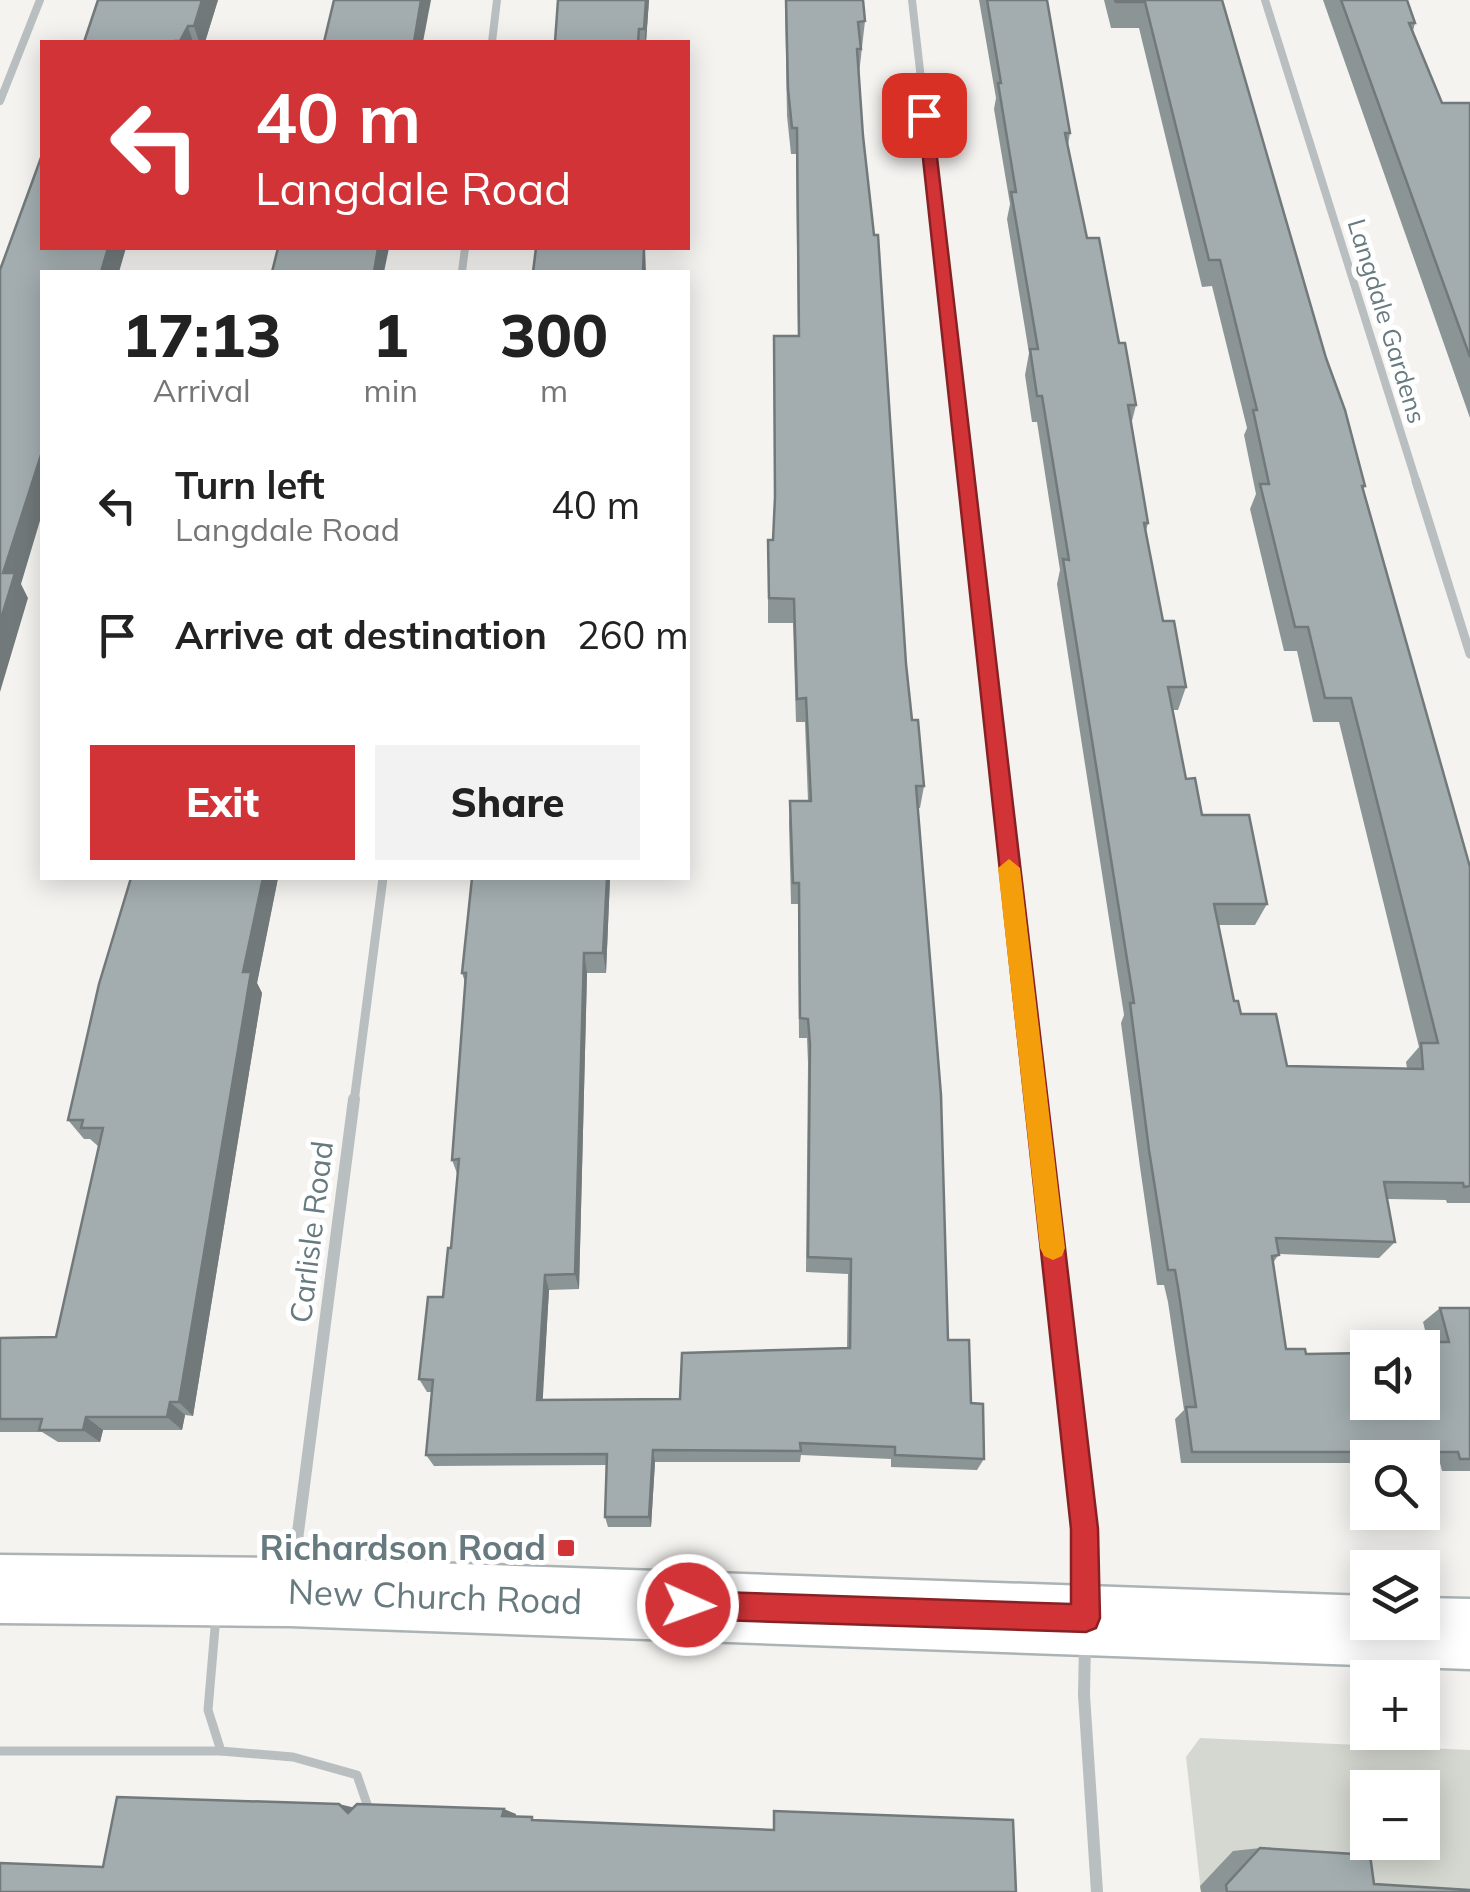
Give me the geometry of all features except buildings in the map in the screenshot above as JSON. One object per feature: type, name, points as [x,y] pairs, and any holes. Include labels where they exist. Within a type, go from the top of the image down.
[{"type":"main road","name":"New Church Road","points":[[4,1595],[290,1592],[1470,1634]]},
{"type":"street","points":[[0,101],[40,0]]},
{"type":"street","points":[[492,40],[498,0]]},
{"type":"street","points":[[912,0],[1084,1529],[1084,1696],[1096,1892]]},
{"type":"street","name":"Langdale Gardens","points":[[1266,0],[1470,654]]},
{"type":"street","name":"Carlisle Road","points":[[290,1592],[383,880]]},
{"type":"lane","points":[[219,1592],[208,1710],[221,1751]]},
{"type":"lane","points":[[0,1751],[221,1751],[293,1757],[357,1775],[369,1810]]},
{"type":"shaded area","points":[[1200,1738],[1350,1745],[1350,1750],[1470,1750],[1470,1892],[1201,1892],[1186,1757]]},
{"type":"slow traffic","points":[[1009,868],[1053,1248]]},
{"type":"place","name":"Richardson Road","points":[[566,1548]]},
{"type":"route","points":[[688,1605],[1086,1618],[1084,1529],[924,115]]}]
